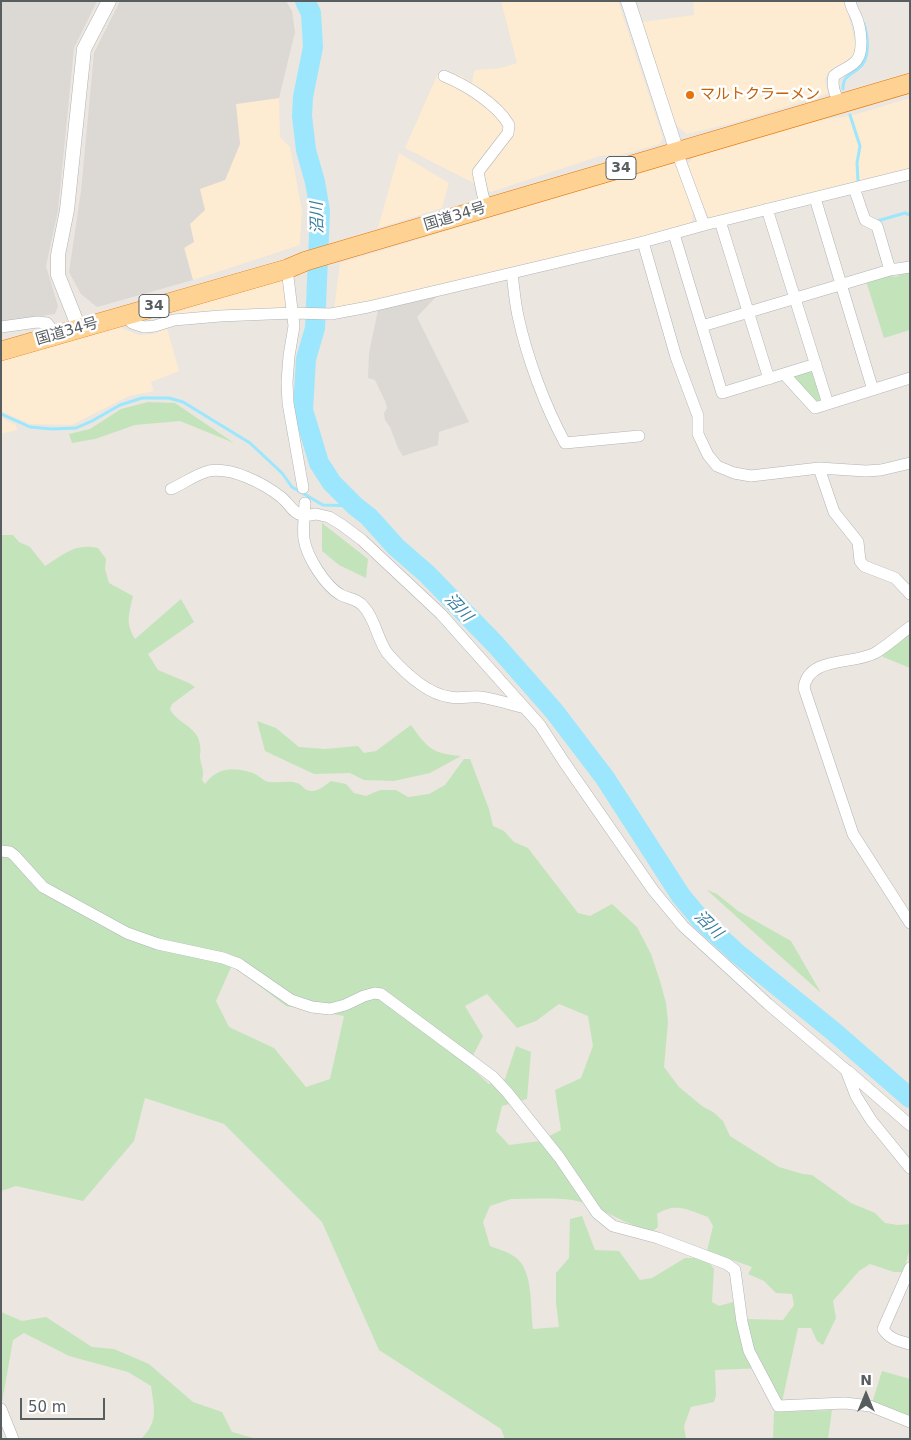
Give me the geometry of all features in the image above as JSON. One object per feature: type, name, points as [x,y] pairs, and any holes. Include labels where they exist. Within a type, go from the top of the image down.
[{"type":"highway","name":"国道34号","points":[[1,351],[287,269],[306,261],[910,83]]},
{"type":"street","points":[[79,328],[58,275],[58,255],[67,210],[84,50],[109,1]]},
{"type":"street","points":[[628,1],[677,152],[704,225]]},
{"type":"street","points":[[839,104],[834,90],[834,76],[839,71],[856,62],[860,54],[858,20],[850,1]]},
{"type":"street","points":[[444,76],[464,84],[504,116],[509,126],[508,133],[478,172],[483,196],[488,208]]},
{"type":"street","points":[[124,315],[132,323],[144,327],[184,319],[293,313],[331,314],[368,308],[642,242],[910,174]]},
{"type":"street","points":[[854,188],[865,220],[877,226],[890,270]]},
{"type":"street","points":[[815,198],[873,390]]},
{"type":"street","points":[[768,209],[828,404]]},
{"type":"street","points":[[720,221],[769,378]]},
{"type":"street","points":[[674,234],[722,393],[816,364]]},
{"type":"street","points":[[642,242],[676,357],[698,416],[698,434],[708,455],[717,466],[734,473],[751,476],[819,468],[881,470],[910,463]]},
{"type":"street","points":[[702,326],[890,270],[910,267]]},
{"type":"street","points":[[287,269],[294,326],[286,382],[303,488]]},
{"type":"street","points":[[512,274],[518,316],[537,381],[553,421],[565,443],[639,436]]},
{"type":"street","points":[[1,328],[37,322],[47,324],[56,335]]},
{"type":"street","points":[[784,374],[815,408],[910,378]]},
{"type":"street","points":[[819,468],[834,512],[858,542],[860,561],[864,566],[895,578],[910,594]]},
{"type":"street","points":[[171,489],[209,471],[223,471],[249,478],[269,488],[299,515],[316,514],[329,517],[362,540],[441,614],[540,726],[648,882],[682,926],[768,1004],[910,1125]]},
{"type":"street","points":[[305,503],[304,540],[308,552],[324,580],[341,595],[354,599],[364,606],[370,615],[375,631],[386,652],[418,682],[437,693],[450,697],[480,697],[525,708]]},
{"type":"street","points":[[910,627],[874,653],[815,669],[805,680],[804,688],[853,834],[910,923]]},
{"type":"street","points":[[1,852],[10,852],[15,856],[44,887],[127,933],[158,944],[223,958],[239,964],[292,1000],[312,1007],[330,1009],[345,1006],[364,996],[375,993],[381,994],[493,1077],[559,1157],[596,1213],[613,1226],[658,1238],[726,1264],[735,1270],[742,1322],[749,1350],[778,1406],[845,1403],[870,1406],[910,1422]]},
{"type":"street","points":[[846,1070],[856,1096],[871,1120],[910,1168]]},
{"type":"street","points":[[910,1268],[883,1330],[886,1335],[895,1340],[910,1344]]},
{"type":"street","points":[[1,1409],[13,1439]]},
{"type":"shaded area","points":[[1,1],[97,1],[74,48],[58,210],[46,266],[58,306],[55,314],[1,322]]},
{"type":"shaded area","points":[[120,1],[286,1],[292,11],[295,32],[279,98],[236,104],[240,144],[225,180],[200,189],[205,210],[190,224],[194,242],[184,248],[193,280],[97,307],[81,294],[69,272],[81,191],[94,53]]},
{"type":"shaded area","points":[[502,1],[618,1],[663,138],[660,144],[620,155],[600,156],[491,192],[405,148],[439,71],[460,75],[472,83],[476,70],[500,68],[517,63]]},
{"type":"shaded area","points":[[693,1],[845,1],[855,42],[855,52],[851,58],[828,72],[825,80],[828,94],[733,123],[687,134],[675,124],[641,22],[694,15]]},
{"type":"shaded area","points":[[279,98],[280,137],[290,147],[302,211],[300,245],[193,280],[184,247],[194,242],[190,224],[200,189],[240,144],[236,104]]},
{"type":"shaded area","points":[[910,98],[910,170],[709,218],[688,169],[688,163],[696,156],[812,121],[850,116]]},
{"type":"shaded area","points":[[399,153],[449,183],[442,208],[378,228]]},
{"type":"shaded area","points":[[668,164],[676,164],[693,208],[692,224],[500,272],[334,309],[340,263]]},
{"type":"shaded area","points":[[284,278],[288,305],[278,310],[167,315]]},
{"type":"shaded area","points":[[437,296],[417,317],[469,422],[439,432],[438,445],[403,456],[385,420],[384,413],[387,408],[385,401],[375,380],[368,378],[369,353],[378,310]]},
{"type":"shaded area","points":[[119,327],[139,335],[154,334],[167,328],[179,371],[151,382],[154,391],[129,396],[72,425],[30,424],[1,411],[1,361]]},
{"type":"shaded area","points":[[1,418],[16,425],[17,430],[1,434]]},
{"type":"green space","points":[[910,271],[910,330],[884,338],[866,281],[888,275],[895,277]]},
{"type":"green space","points":[[810,370],[814,372],[823,399],[815,403],[794,379],[795,374]]},
{"type":"green space","points":[[148,402],[175,403],[234,443],[180,421],[135,425],[95,439],[72,443],[69,434],[90,429],[121,409]]},
{"type":"green space","points":[[322,523],[368,559],[366,578],[339,565],[322,551]]},
{"type":"green space","points":[[1,535],[13,535],[19,542],[30,547],[45,566],[76,548],[98,548],[106,559],[105,569],[109,583],[133,596],[129,623],[135,639],[181,599],[194,622],[148,654],[158,670],[195,687],[172,704],[170,709],[177,718],[195,733],[198,739],[203,771],[202,780],[205,784],[215,774],[233,769],[253,773],[268,782],[294,782],[310,791],[320,789],[331,781],[346,784],[354,793],[366,796],[380,790],[396,790],[408,797],[429,794],[445,785],[464,759],[470,759],[489,809],[493,826],[504,831],[514,842],[528,848],[578,913],[590,916],[612,904],[637,927],[651,954],[666,1003],[668,1022],[664,1067],[679,1087],[723,1121],[730,1136],[779,1167],[812,1175],[851,1203],[875,1213],[885,1223],[910,1224],[910,1249],[903,1272],[894,1272],[870,1264],[859,1271],[833,1301],[836,1318],[823,1345],[817,1341],[811,1328],[798,1328],[782,1402],[763,1368],[715,1370],[716,1395],[714,1402],[691,1407],[684,1426],[686,1439],[505,1439],[501,1429],[379,1350],[322,1222],[224,1124],[145,1098],[134,1141],[83,1201],[16,1186],[1,1191]],"holes":[[[232,965],[286,1006],[344,1016],[330,1079],[306,1087],[274,1048],[229,1027],[216,1001]],[[487,994],[517,1028],[536,1021],[559,1004],[588,1016],[593,1046],[581,1078],[555,1090],[561,1130],[540,1141],[509,1145],[496,1131],[502,1106],[527,1099],[531,1052],[516,1046],[505,1079],[489,1084],[468,1065],[483,1036],[465,1006]],[[511,1199],[577,1201],[643,1229],[653,1231],[658,1227],[657,1214],[670,1208],[682,1208],[708,1217],[713,1226],[707,1251],[752,1267],[748,1274],[764,1281],[776,1293],[792,1294],[794,1305],[783,1320],[748,1319],[741,1342],[733,1302],[719,1306],[712,1302],[714,1269],[705,1258],[685,1258],[652,1278],[640,1280],[619,1251],[595,1250],[582,1216],[570,1219],[569,1258],[556,1273],[556,1303],[559,1327],[533,1329],[530,1290],[521,1263],[506,1252],[490,1246],[483,1222],[490,1206]]]},
{"type":"green space","points":[[910,633],[910,668],[881,656]]},
{"type":"green space","points":[[257,721],[276,728],[299,747],[325,749],[358,746],[364,753],[376,751],[411,725],[426,744],[432,748],[444,754],[461,756],[430,773],[394,781],[364,780],[350,773],[314,774],[265,751]]},
{"type":"green space","points":[[707,890],[717,894],[738,911],[791,941],[821,993]]},
{"type":"green space","points":[[1,1312],[22,1321],[46,1317],[92,1347],[114,1349],[149,1364],[193,1402],[222,1412],[232,1432],[257,1439],[141,1439],[151,1426],[153,1420],[154,1408],[151,1386],[128,1372],[69,1356],[24,1333],[13,1340],[1,1408]]},
{"type":"green space","points":[[882,1371],[910,1379],[910,1417],[872,1403]]},
{"type":"green space","points":[[832,1410],[828,1439],[773,1439],[774,1412]]},
{"type":"waterway","name":"沼川","points":[[305,1],[311,13],[313,47],[303,97],[302,116],[306,150],[315,182],[320,211],[315,328],[306,359],[303,410],[319,463],[332,483],[369,517],[396,547],[427,574],[496,645],[554,711],[605,778],[681,896],[702,921],[738,954],[833,1031],[910,1098]]},
{"type":"waterway","points":[[843,89],[845,79],[862,65],[867,54],[867,35],[864,24]]},
{"type":"waterway","points":[[850,115],[860,146],[857,163],[858,181]]},
{"type":"waterway","points":[[877,221],[905,213],[910,215]]},
{"type":"waterway","points":[[1,414],[30,427],[52,429],[76,428],[120,405],[142,398],[169,398],[183,402],[250,443],[282,473],[292,487],[323,505],[355,506]]},
{"type":"place","name":"マルトクラーメン","points":[[690,95]]}]
